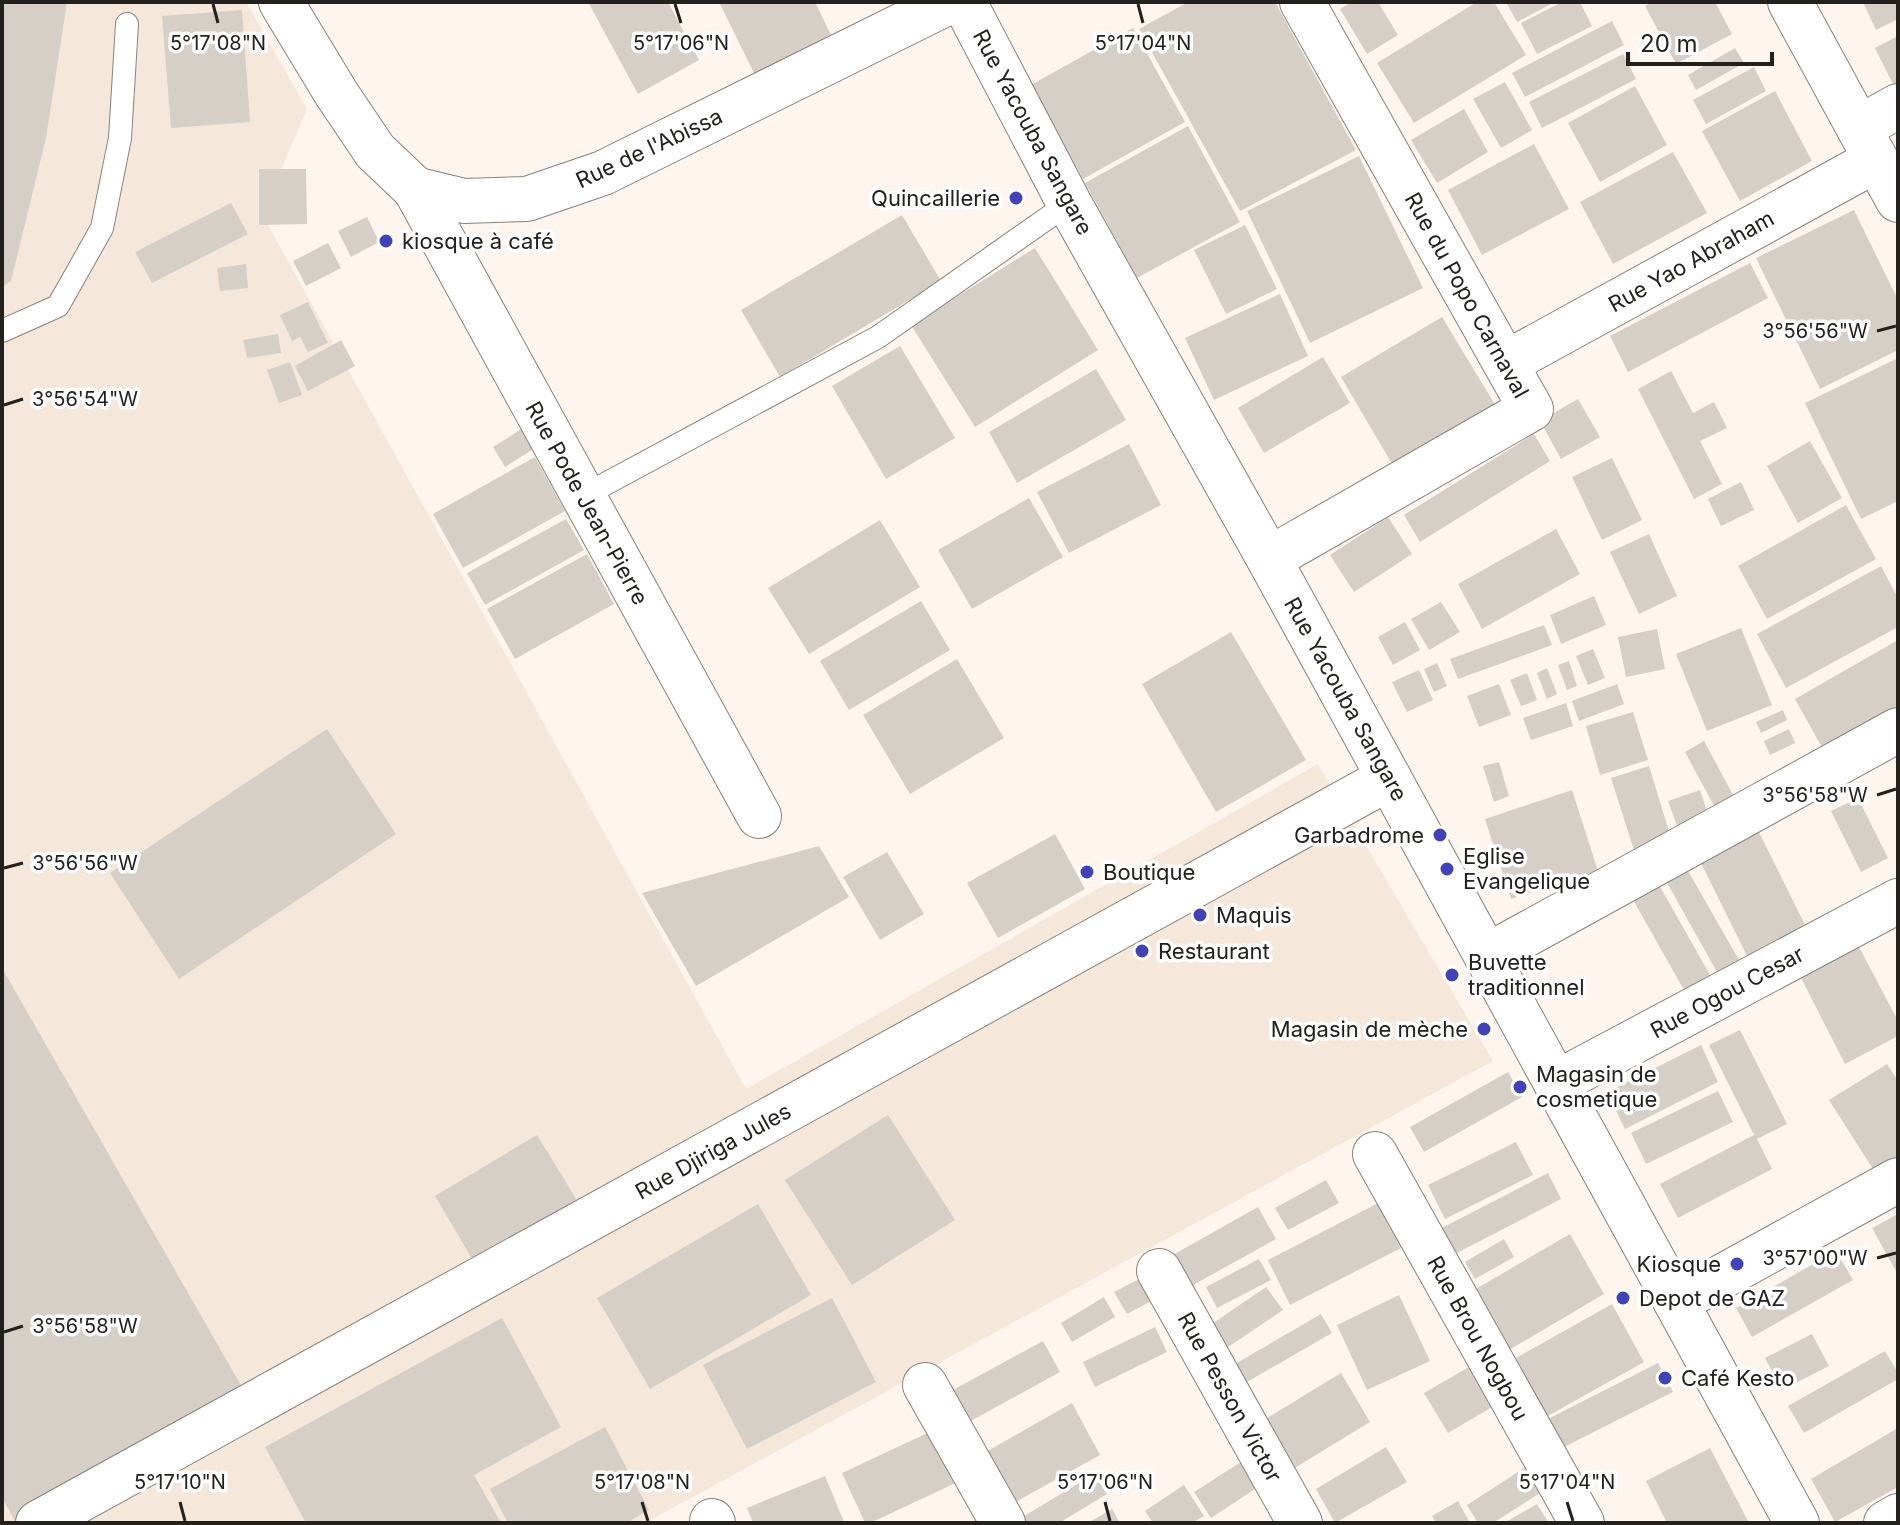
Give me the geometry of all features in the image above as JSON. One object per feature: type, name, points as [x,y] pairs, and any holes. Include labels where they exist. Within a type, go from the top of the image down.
[{"type":"street","name":"Rue de l'Abissa","points":[[281,2],[375,151],[415,189],[464,201],[527,199],[603,173],[949,2]]},
{"type":"street","name":"Rue Yacouba Sangare","points":[[964,2],[1069,203],[1269,559],[1797,1523]]},
{"type":"street","name":"Rue du Popo Carnaval","points":[[1269,559],[1531,409],[1302,2]]},
{"type":"street","points":[[1790,2],[1898,200]]},
{"type":"street","name":"Rue Yao Abraham","points":[[1506,363],[1867,144],[1898,106]]},
{"type":"street","name":"Rue Pode Jean-Pierre","points":[[415,189],[759,816]]},
{"type":"street","points":[[1487,956],[1898,730]]},
{"type":"street","name":"Rue Djiriga Jules","points":[[38,1523],[1389,778]]},
{"type":"street","name":"Rue Ogou Cesar","points":[[1556,1083],[1898,901]]},
{"type":"street","name":"Rue Brou Nogbou","points":[[1375,1154],[1582,1523]]},
{"type":"street","points":[[1676,1302],[1898,1180]]},
{"type":"street","name":"Rue Pesson Victor","points":[[1159,1271],[1300,1523]]},
{"type":"street","points":[[925,1385],[1003,1523]]},
{"type":"street","points":[[1886,1523],[1898,1516]]},
{"type":"lane","points":[[2,331],[58,306],[102,228],[120,138],[127,24]]},
{"type":"lane","points":[[583,496],[878,337],[1069,203]]},
{"type":"shaded area","points":[[2,2],[246,2],[307,109],[262,214],[746,1089],[1318,764],[1493,1061],[645,1523],[2,1523]]},
{"type":"building","points":[[2,2],[67,2],[46,138],[11,281],[2,287]]},
{"type":"building","points":[[588,2],[668,2],[699,60],[638,94]]},
{"type":"building","points":[[719,2],[815,2],[831,35],[755,75]]},
{"type":"building","points":[[1188,2],[1275,2],[1356,150],[1240,211],[1139,29]]},
{"type":"building","points":[[1352,2],[1378,2],[1398,35],[1367,54],[1340,9]]},
{"type":"building","points":[[1477,2],[1494,2],[1526,55],[1414,123],[1377,63]]},
{"type":"building","points":[[1506,2],[1555,2],[1517,22]]},
{"type":"building","points":[[1562,2],[1580,2],[1592,26],[1537,54],[1521,23]]},
{"type":"building","points":[[1652,2],[1715,2],[1732,34],[1676,64],[1645,6]]},
{"type":"building","points":[[1863,2],[1898,2],[1898,19],[1876,30]]},
{"type":"building","points":[[242,10],[250,122],[171,128],[162,16]]},
{"type":"building","points":[[1612,21],[1624,45],[1525,97],[1512,73]]},
{"type":"building","points":[[1133,28],[1185,122],[1083,179],[1031,85]]},
{"type":"building","points":[[1898,36],[1898,89],[1896,90],[1875,48]]},
{"type":"building","points":[[1735,48],[1744,63],[1696,90],[1688,75]]},
{"type":"building","points":[[1623,54],[1636,79],[1542,128],[1529,102]]},
{"type":"building","points":[[1754,67],[1766,91],[1706,124],[1693,100]]},
{"type":"building","points":[[1505,82],[1532,130],[1501,148],[1473,99]]},
{"type":"building","points":[[1635,86],[1667,145],[1600,182],[1568,123]]},
{"type":"building","points":[[1775,91],[1812,161],[1740,201],[1702,131]]},
{"type":"building","points":[[1464,109],[1488,152],[1437,183],[1411,140]]},
{"type":"building","points":[[1188,126],[1240,222],[1137,278],[1085,183]]},
{"type":"building","points":[[1534,144],[1569,209],[1482,255],[1448,190]]},
{"type":"building","points":[[1673,152],[1707,213],[1613,264],[1580,202]]},
{"type":"building","points":[[1359,156],[1423,288],[1310,343],[1247,211]]},
{"type":"building","points":[[259,169],[306,169],[307,224],[259,225]]},
{"type":"building","points":[[231,203],[248,234],[152,283],[135,252]]},
{"type":"building","points":[[1854,210],[1898,300],[1898,350],[1820,389],[1756,258]]},
{"type":"building","points":[[902,215],[941,281],[780,377],[741,310]]},
{"type":"building","points":[[367,217],[379,242],[351,257],[338,231]]},
{"type":"building","points":[[1245,225],[1277,289],[1226,314],[1194,250]]},
{"type":"building","points":[[328,243],[341,268],[306,286],[293,261]]},
{"type":"building","points":[[1035,248],[1098,350],[975,427],[911,325]]},
{"type":"building","points":[[1750,263],[1768,298],[1628,372],[1610,336]]},
{"type":"building","points":[[246,264],[248,288],[220,291],[217,268]]},
{"type":"building","points":[[1280,294],[1308,356],[1214,400],[1185,338]]},
{"type":"building","points":[[308,302],[328,343],[308,352],[300,337],[292,341],[280,315]]},
{"type":"building","points":[[1442,317],[1497,408],[1395,469],[1341,377]]},
{"type":"building","points":[[278,334],[281,353],[247,358],[243,340]]},
{"type":"building","points":[[341,340],[355,366],[308,391],[295,366]]},
{"type":"building","points":[[900,346],[955,438],[886,479],[832,386]]},
{"type":"building","points":[[1323,357],[1350,403],[1264,453],[1238,408]]},
{"type":"building","points":[[1898,358],[1898,501],[1861,519],[1805,403]]},
{"type":"building","points":[[290,362],[302,395],[279,403],[267,370]]},
{"type":"building","points":[[1096,369],[1126,420],[1017,483],[989,432]]},
{"type":"building","points":[[1671,371],[1693,413],[1714,402],[1727,428],[1700,441],[1722,484],[1694,499],[1638,389]]},
{"type":"building","points":[[1578,399],[1600,437],[1561,459],[1540,421]]},
{"type":"building","points":[[523,428],[535,448],[505,467],[493,447]]},
{"type":"building","points":[[1534,434],[1550,461],[1420,542],[1404,515]]},
{"type":"building","points":[[1810,441],[1842,498],[1798,523],[1767,466]]},
{"type":"building","points":[[1129,444],[1161,505],[1069,553],[1037,492]]},
{"type":"building","points":[[535,457],[565,511],[463,568],[433,514]]},
{"type":"building","points":[[1612,458],[1642,520],[1602,540],[1572,477]]},
{"type":"building","points":[[1741,482],[1754,510],[1721,526],[1708,499]]},
{"type":"building","points":[[1029,498],[1063,557],[972,609],[938,550]]},
{"type":"building","points":[[1846,505],[1876,559],[1767,619],[1738,566]]},
{"type":"building","points":[[1388,517],[1412,554],[1354,592],[1330,555]]},
{"type":"building","points":[[566,519],[584,550],[485,605],[467,573]]},
{"type":"building","points":[[880,520],[920,587],[809,654],[768,588]]},
{"type":"building","points":[[1556,529],[1580,574],[1482,629],[1458,584]]},
{"type":"building","points":[[1649,534],[1677,596],[1639,614],[1610,552]]},
{"type":"building","points":[[587,554],[614,604],[515,659],[487,609]]},
{"type":"building","points":[[1881,566],[1898,598],[1898,627],[1786,688],[1757,634]]},
{"type":"building","points":[[1594,596],[1606,625],[1561,644],[1550,615]]},
{"type":"building","points":[[921,601],[950,650],[849,710],[820,661]]},
{"type":"building","points":[[1441,602],[1460,632],[1429,650],[1411,619]]},
{"type":"building","points":[[1405,622],[1420,650],[1393,665],[1378,637]]},
{"type":"building","points":[[1544,625],[1552,645],[1458,679],[1450,659]]},
{"type":"building","points":[[1741,628],[1772,705],[1707,731],[1676,654]]},
{"type":"building","points":[[1657,629],[1665,669],[1626,677],[1618,637]]},
{"type":"building","points":[[1231,632],[1306,760],[1216,812],[1142,684]]},
{"type":"building","points":[[1898,640],[1898,710],[1825,753],[1795,699]]},
{"type":"building","points":[[1593,649],[1605,678],[1588,685],[1576,656]]},
{"type":"building","points":[[957,659],[1004,738],[910,794],[863,715]]},
{"type":"building","points":[[1569,661],[1577,686],[1567,690],[1558,665]]},
{"type":"building","points":[[1437,663],[1447,686],[1434,692],[1424,669]]},
{"type":"building","points":[[1547,668],[1557,694],[1547,699],[1537,673]]},
{"type":"building","points":[[1419,670],[1433,700],[1407,712],[1392,682]]},
{"type":"building","points":[[1527,673],[1537,700],[1521,706],[1510,680]]},
{"type":"building","points":[[1499,684],[1511,715],[1479,727],[1467,696]]},
{"type":"building","points":[[1617,684],[1624,704],[1579,721],[1572,701]]},
{"type":"building","points":[[1566,703],[1573,726],[1531,740],[1523,718]]},
{"type":"building","points":[[1783,710],[1787,720],[1761,733],[1756,722]]},
{"type":"building","points":[[1633,712],[1648,760],[1600,775],[1586,726]]},
{"type":"building","points":[[327,729],[396,834],[179,979],[110,873]]},
{"type":"building","points":[[1789,729],[1795,743],[1770,755],[1764,741]]},
{"type":"building","points":[[1704,741],[1738,804],[1719,815],[1685,752]]},
{"type":"building","points":[[1499,762],[1509,796],[1494,802],[1483,766]]},
{"type":"building","points":[[1649,766],[1674,848],[1637,860],[1611,778]]},
{"type":"building","points":[[1572,790],[1598,871],[1511,899],[1485,819]]},
{"type":"building","points":[[1700,790],[1712,827],[1681,837],[1668,801]]},
{"type":"building","points":[[1858,798],[1888,858],[1861,872],[1831,811]]},
{"type":"building","points":[[1757,828],[1807,929],[1748,958],[1698,857]]},
{"type":"building","points":[[1055,834],[1085,889],[998,938],[967,883]]},
{"type":"building","points":[[819,846],[849,897],[696,986],[642,893]]},
{"type":"building","points":[[887,852],[924,914],[880,940],[843,877]]},
{"type":"building","points":[[1687,869],[1739,960],[1717,972],[1666,881]]},
{"type":"building","points":[[1658,883],[1710,975],[1684,990],[1632,898]]},
{"type":"building","points":[[1858,945],[1898,1021],[1898,1036],[1845,1064],[1800,976]]},
{"type":"building","points":[[2,968],[243,1389],[15,1521],[2,1497]]},
{"type":"building","points":[[1740,1030],[1787,1124],[1757,1139],[1772,1169],[1678,1218],[1660,1184],[1754,1135],[1709,1045]]},
{"type":"building","points":[[1701,1045],[1718,1082],[1625,1129],[1607,1092]]},
{"type":"building","points":[[1887,1064],[1898,1081],[1898,1168],[1880,1180],[1829,1100]]},
{"type":"building","points":[[1508,1072],[1522,1097],[1424,1152],[1410,1127]]},
{"type":"building","points":[[1718,1091],[1733,1122],[1646,1164],[1631,1133]]},
{"type":"building","points":[[888,1115],[955,1220],[852,1285],[785,1180]]},
{"type":"building","points":[[537,1135],[578,1202],[475,1264],[435,1196]]},
{"type":"building","points":[[1516,1142],[1533,1175],[1445,1219],[1428,1185]]},
{"type":"building","points":[[1548,1173],[1561,1199],[1453,1255],[1440,1229]]},
{"type":"building","points":[[1326,1180],[1339,1203],[1288,1230],[1275,1208]]},
{"type":"building","points":[[1380,1202],[1403,1247],[1290,1305],[1268,1260]]},
{"type":"building","points":[[758,1204],[811,1295],[650,1389],[597,1298]]},
{"type":"building","points":[[1258,1207],[1276,1239],[1186,1289],[1169,1257]]},
{"type":"building","points":[[1898,1214],[1898,1275],[1872,1228]]},
{"type":"building","points":[[1570,1234],[1604,1294],[1509,1350],[1474,1290]]},
{"type":"building","points":[[1504,1239],[1514,1257],[1475,1279],[1465,1262]]},
{"type":"building","points":[[1836,1251],[1853,1280],[1752,1337],[1736,1308]]},
{"type":"building","points":[[1259,1259],[1271,1280],[1217,1308],[1206,1287]]},
{"type":"building","points":[[1145,1276],[1157,1298],[1127,1314],[1114,1292]]},
{"type":"building","points":[[1266,1287],[1283,1310],[1225,1349],[1209,1326]]},
{"type":"building","points":[[1399,1295],[1430,1361],[1367,1390],[1337,1325]]},
{"type":"building","points":[[1104,1297],[1115,1317],[1072,1342],[1061,1323]]},
{"type":"building","points":[[832,1298],[876,1382],[747,1449],[703,1365]]},
{"type":"building","points":[[1612,1304],[1644,1362],[1546,1417],[1514,1359]]},
{"type":"building","points":[[1321,1314],[1332,1333],[1233,1390],[1223,1371]]},
{"type":"building","points":[[502,1318],[561,1427],[474,1475],[501,1523],[306,1523],[265,1447]]},
{"type":"building","points":[[1155,1327],[1167,1352],[1095,1387],[1083,1362]]},
{"type":"building","points":[[1812,1334],[1829,1366],[1782,1390],[1765,1358]]},
{"type":"building","points":[[1043,1341],[1060,1372],[969,1422],[953,1390]]},
{"type":"building","points":[[1885,1351],[1898,1373],[1898,1379],[1804,1433],[1788,1406]]},
{"type":"building","points":[[1481,1360],[1504,1400],[1448,1433],[1424,1393]]},
{"type":"building","points":[[1658,1363],[1673,1392],[1562,1448],[1548,1419]]},
{"type":"building","points":[[1341,1373],[1370,1422],[1293,1469],[1264,1420]]},
{"type":"building","points":[[1072,1403],[1100,1455],[1012,1504],[984,1453]]},
{"type":"building","points":[[605,1427],[649,1510],[626,1523],[508,1523],[490,1489]]},
{"type":"building","points":[[938,1428],[962,1480],[865,1523],[842,1473]]},
{"type":"building","points":[[1898,1428],[1898,1487],[1835,1522],[1811,1479]]},
{"type":"building","points":[[1386,1447],[1407,1482],[1335,1523],[1316,1489]]},
{"type":"building","points":[[1710,1448],[1749,1523],[1667,1523],[1646,1481]]},
{"type":"building","points":[[1241,1462],[1258,1487],[1211,1518],[1194,1492]]},
{"type":"building","points":[[1527,1466],[1543,1491],[1493,1523],[1478,1523],[1467,1505]]},
{"type":"building","points":[[1094,1474],[1107,1494],[1059,1523],[1024,1523],[1021,1518]]},
{"type":"building","points":[[825,1476],[844,1522],[753,1523],[747,1508]]},
{"type":"building","points":[[1184,1485],[1204,1516],[1192,1523],[1153,1523],[1145,1511]]},
{"type":"building","points":[[1458,1501],[1470,1523],[1436,1523],[1432,1516]]},
{"type":"building","points":[[1537,1504],[1549,1523],[1504,1523]]},
{"type":"building","points":[[1112,1509],[1120,1523],[1088,1523]]},
{"type":"place","name":"Quincaillerie","points":[[1016,198]]},
{"type":"place","name":"kiosque à café","points":[[386,241]]},
{"type":"place","name":"Garbadrome","points":[[1440,835]]},
{"type":"place","name":"Eglise Evangelique","points":[[1447,869]]},
{"type":"place","name":"Boutique","points":[[1087,872]]},
{"type":"place","name":"Maquis","points":[[1200,915]]},
{"type":"place","name":"Restaurant","points":[[1142,951]]},
{"type":"place","name":"Buvette traditionnel","points":[[1452,975]]},
{"type":"place","name":"Magasin de mèche","points":[[1484,1029]]},
{"type":"place","name":"Magasin de cosmetique","points":[[1520,1087]]},
{"type":"place","name":"Kiosque","points":[[1737,1264]]},
{"type":"place","name":"Depot de GAZ","points":[[1623,1298]]},
{"type":"place","name":"Café Kesto","points":[[1665,1378]]}]
